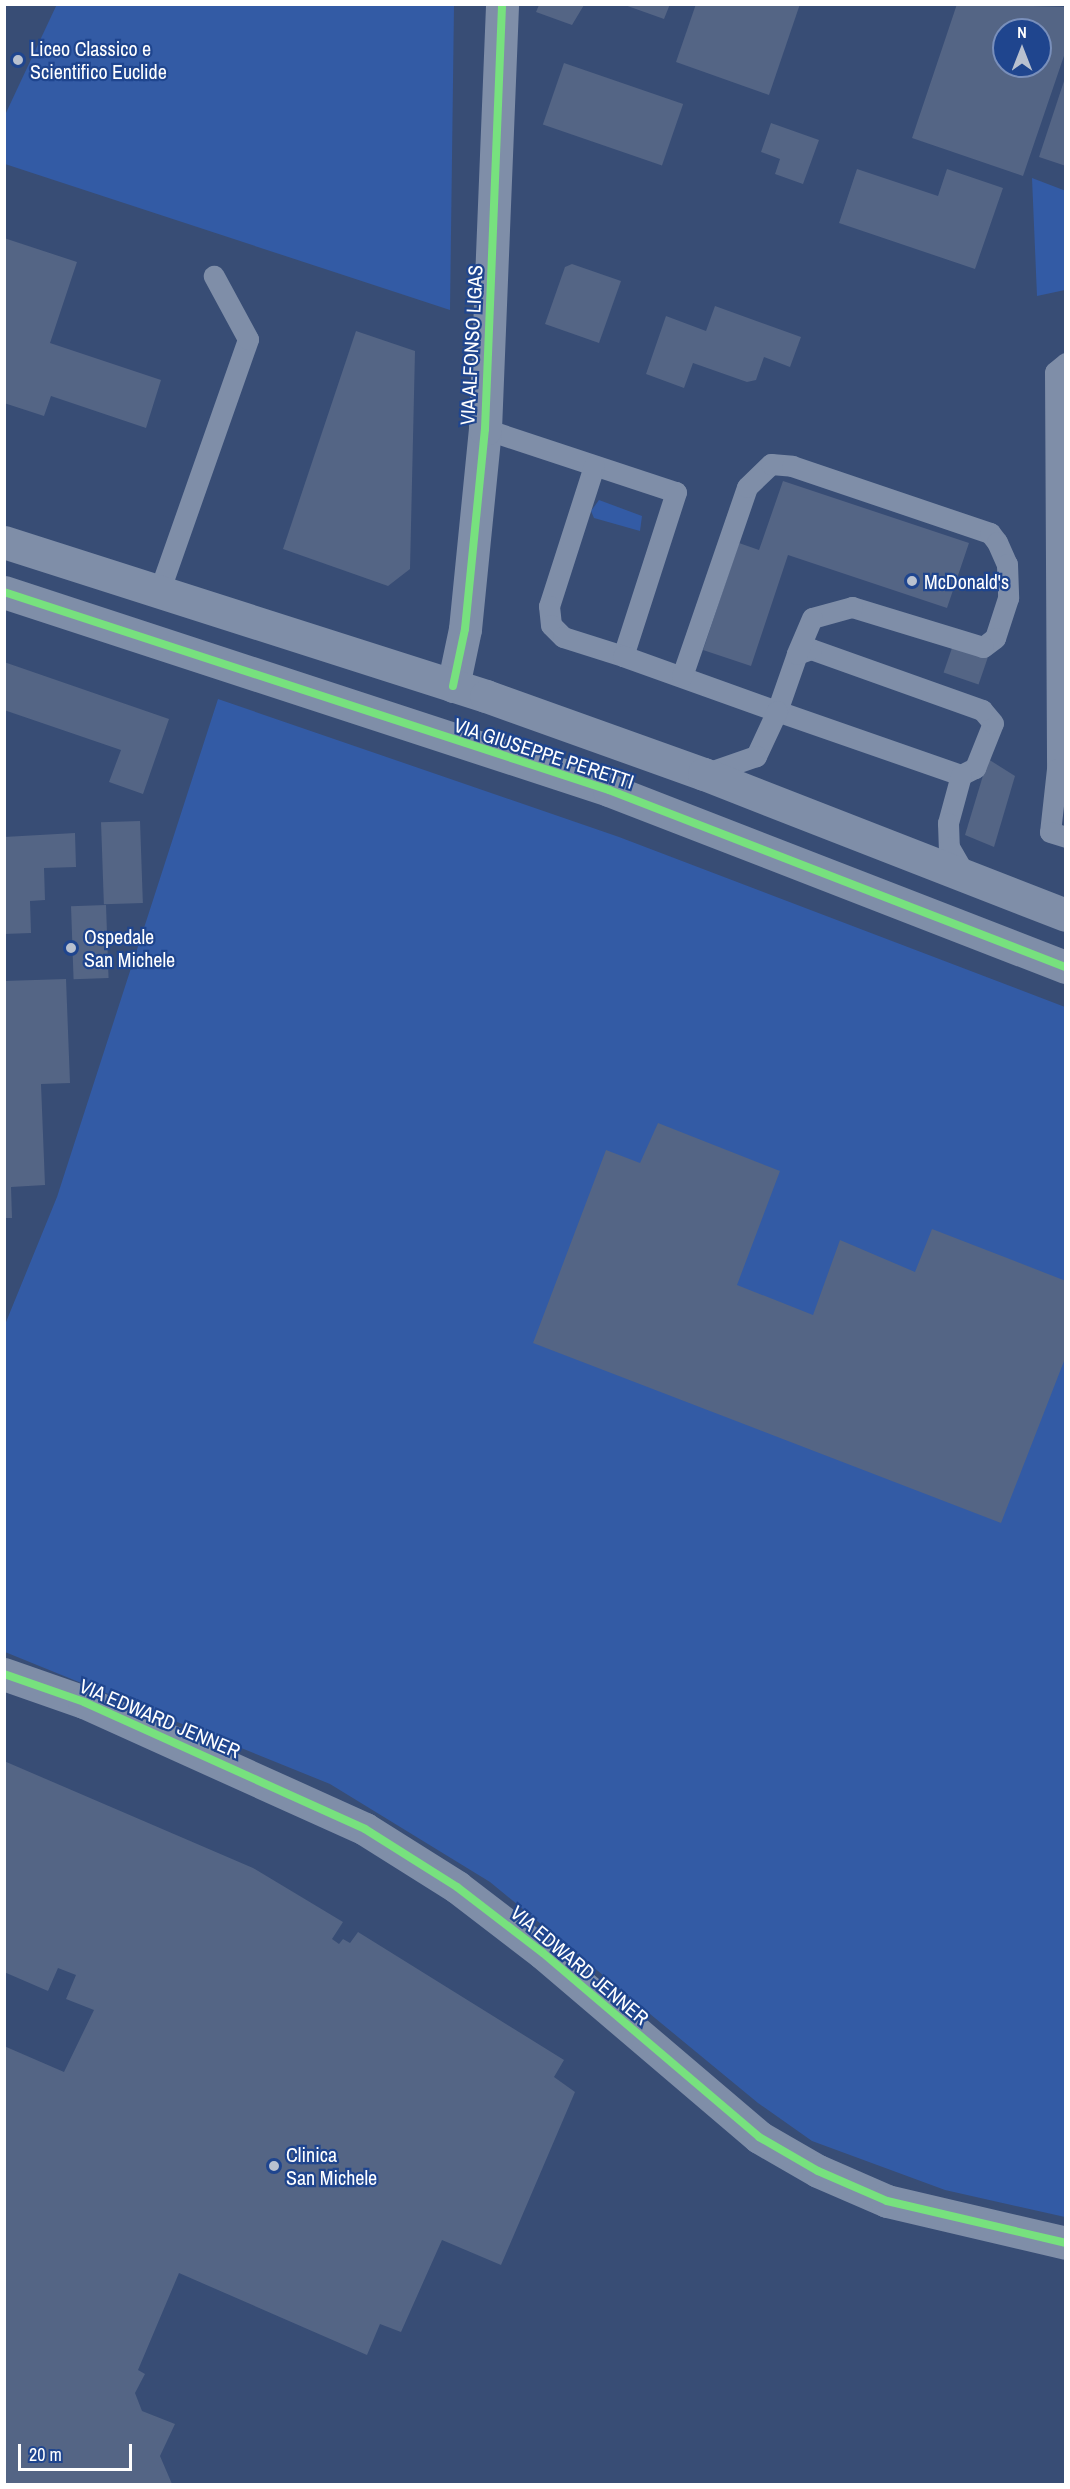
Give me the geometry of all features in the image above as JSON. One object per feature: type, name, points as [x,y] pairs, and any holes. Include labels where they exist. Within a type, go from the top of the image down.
[{"type":"street","name":"VIA ALFONSO LIGAS","points":[[453,686],[465,629],[485,429],[502,4]]},
{"type":"street","name":"VIA GIUSEPPE PERETTI","points":[[4,542],[453,686],[704,774],[1065,915]]},
{"type":"street","name":"VIA GIUSEPPE PERETTI","points":[[4,592],[609,790],[1065,967]]},
{"type":"street","name":"VIA EDWARD JENNER","points":[[4,1674],[84,1702],[365,1828],[457,1887],[759,2137],[818,2171],[887,2201],[1065,2243]]},
{"type":"lane","points":[[159,592],[248,339],[214,276]]},
{"type":"lane","points":[[1065,363],[1055,372],[1057,770],[1050,831],[1065,837]]},
{"type":"lane","points":[[485,429],[676,492],[623,656]]},
{"type":"lane","points":[[682,676],[747,487],[771,464],[792,466],[990,533],[997,542],[1007,564],[1008,598],[995,638],[983,647],[852,607],[812,618],[777,711],[756,756],[704,774]]},
{"type":"lane","points":[[594,466],[549,606],[551,625],[562,637],[682,676],[961,775],[975,768],[993,723],[982,710],[811,649],[797,654]]},
{"type":"lane","points":[[961,775],[948,823],[949,842],[966,877]]},
{"type":"shaded area","points":[[57,4],[454,5],[450,310],[5,164],[5,115]]},
{"type":"shaded area","points":[[1032,178],[1066,191],[1065,290],[1037,296]]},
{"type":"shaded area","points":[[599,500],[642,516],[640,531],[594,518],[591,511]]},
{"type":"shaded area","points":[[218,699],[619,837],[1065,1007],[1065,2217],[945,2190],[812,2141],[758,2103],[490,1882],[330,1784],[5,1652],[4,1327],[57,1197]]},
{"type":"building","points":[[622,4],[670,4],[664,19]]},
{"type":"building","points":[[696,4],[800,4],[769,95],[676,62]]},
{"type":"building","points":[[957,4],[1066,7],[1066,50],[1023,176],[912,138]]},
{"type":"building","points":[[539,5],[584,5],[572,25],[536,12]]},
{"type":"building","points":[[564,63],[683,104],[662,165],[543,124]]},
{"type":"building","points":[[1066,78],[1066,166],[1039,157]]},
{"type":"building","points":[[771,123],[819,140],[803,184],[775,174],[780,159],[761,152]]},
{"type":"building","points":[[857,169],[938,196],[947,169],[1003,188],[975,269],[839,223]]},
{"type":"building","points":[[4,238],[77,262],[50,343],[161,380],[146,428],[51,396],[44,416],[4,403]]},
{"type":"building","points":[[572,264],[621,281],[599,343],[545,324],[565,267]]},
{"type":"building","points":[[715,306],[801,337],[790,367],[764,357],[756,380],[747,382],[693,363],[684,388],[646,374],[666,316],[706,331]]},
{"type":"building","points":[[356,331],[415,351],[410,569],[388,586],[283,549]]},
{"type":"building","name":"McDonald's","points":[[783,481],[969,543],[947,608],[788,555],[751,666],[703,650],[739,543],[759,550]]},
{"type":"building","points":[[953,645],[988,657],[979,684],[944,672]]},
{"type":"building","points":[[4,662],[169,719],[143,794],[109,782],[121,750],[4,710]]},
{"type":"building","points":[[988,759],[1015,776],[994,847],[965,835]]},
{"type":"building","points":[[140,821],[143,903],[104,904],[101,822]]},
{"type":"building","points":[[75,833],[76,867],[44,868],[45,900],[30,901],[31,933],[4,934],[4,837]]},
{"type":"building","points":[[106,905],[109,978],[74,979],[71,906]]},
{"type":"building","points":[[66,979],[70,1083],[41,1084],[45,1185],[11,1187],[12,1218],[4,1218],[4,981]]},
{"type":"building","points":[[658,1123],[780,1171],[737,1285],[813,1315],[840,1240],[915,1272],[932,1229],[1066,1281],[1066,1356],[1001,1523],[533,1343],[606,1150],[640,1163]]},
{"type":"building","name":"Clinica San Michele","points":[[4,1761],[253,1868],[343,1922],[332,1939],[339,1944],[343,1939],[350,1943],[358,1932],[564,2060],[554,2077],[575,2092],[501,2265],[442,2240],[401,2332],[380,2324],[367,2355],[179,2273],[138,2370],[145,2374],[135,2393],[142,2411],[175,2424],[160,2456],[172,2484],[4,2484],[4,2046],[64,2072],[94,2010],[66,1999],[76,1975],[58,1968],[48,1991],[4,1972]]},
{"type":"cycle path","points":[[453,686],[465,629],[485,429],[502,4]]},
{"type":"cycle path","points":[[4,592],[609,790],[1066,967]]},
{"type":"cycle path","points":[[4,1674],[84,1702],[365,1829],[457,1887],[543,1953],[759,2137],[818,2171],[887,2201],[1066,2243]]},
{"type":"place","name":"Liceo Classico e Scientifico Euclide","points":[[18,60]]},
{"type":"place","name":"McDonald's","points":[[912,581]]},
{"type":"place","name":"Ospedale San Michele","points":[[71,948]]},
{"type":"place","name":"Clinica San Michele","points":[[274,2166]]}]
